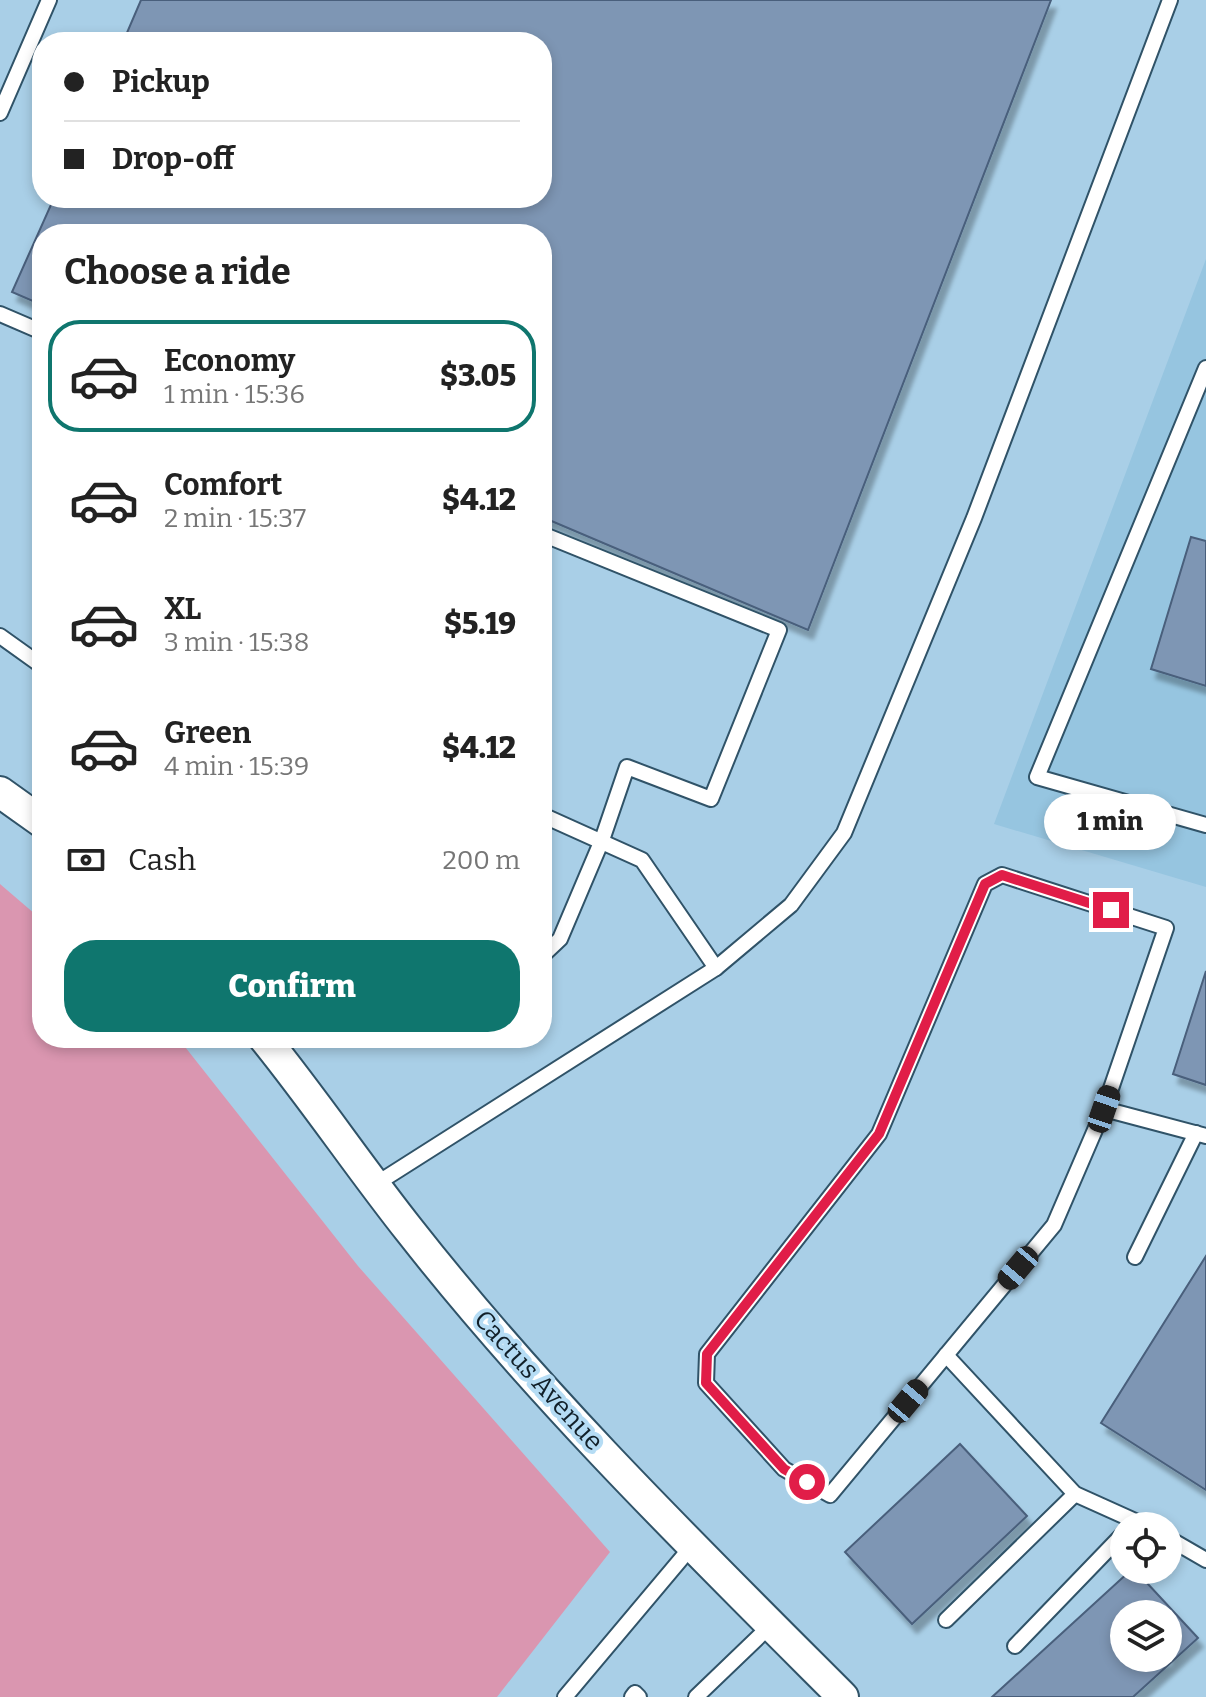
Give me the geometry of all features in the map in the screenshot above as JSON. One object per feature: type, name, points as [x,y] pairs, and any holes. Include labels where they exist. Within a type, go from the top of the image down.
[{"type":"street","points":[[0,792],[32,815]]},
{"type":"street","name":"Cactus Avenue","points":[[272,1048],[410,1231],[547,1392],[692,1546],[843,1697]]},
{"type":"lane","points":[[35,32],[49,0]]},
{"type":"lane","points":[[376,1184],[716,968],[791,905],[844,833],[974,518],[1170,0]]},
{"type":"lane","points":[[0,113],[32,39]]},
{"type":"lane","points":[[1,319],[32,329]]},
{"type":"lane","points":[[1206,368],[1037,777],[1206,825]]},
{"type":"lane","points":[[552,538],[779,630],[711,799],[627,767],[602,840],[560,939],[552,947]]},
{"type":"lane","points":[[0,636],[32,659]]},
{"type":"lane","points":[[552,819],[642,860],[716,968]]},
{"type":"lane","points":[[1002,875],[1166,928],[1104,1109],[1054,1225],[830,1495],[784,1469],[706,1383],[707,1354],[879,1134],[985,884],[1002,875]]},
{"type":"lane","points":[[1104,1109],[1201,1135],[1135,1257]]},
{"type":"lane","points":[[946,1355],[1075,1494],[1113,1512]]},
{"type":"lane","points":[[946,1620],[1075,1494]]},
{"type":"lane","points":[[565,1697],[692,1546]]},
{"type":"lane","points":[[1182,1546],[1206,1560]]},
{"type":"lane","points":[[1015,1646],[1110,1548]]},
{"type":"lane","points":[[696,1697],[771,1625]]},
{"type":"lane","points":[[632,1697],[635,1693],[639,1697]]},
{"type":"shaded area","points":[[1206,259],[1206,887],[994,824]]},
{"type":"shaded area","points":[[0,884],[32,911],[32,1048],[186,1048],[358,1266],[610,1552],[497,1697],[0,1697]]},
{"type":"building","points":[[141,0],[1051,0],[808,630],[552,521],[552,224],[42,224],[50,208],[552,208],[552,32],[127,32]]},
{"type":"building","points":[[32,247],[32,301],[12,292]]},
{"type":"building","points":[[1191,537],[1206,541],[1206,686],[1151,669]]},
{"type":"building","points":[[1206,971],[1206,1085],[1173,1074]]},
{"type":"building","points":[[1206,1256],[1206,1490],[1101,1423]]},
{"type":"building","points":[[960,1444],[1027,1516],[912,1624],[845,1552]]},
{"type":"building","points":[[1116,1584],[1148,1584],[1163,1600],[1110,1600],[1110,1672],[1161,1672],[1133,1697],[992,1697]]},
{"type":"building","points":[[1182,1621],[1198,1638],[1182,1653]]},
{"type":"route","points":[[807,1482],[784,1469],[706,1383],[707,1354],[879,1134],[985,884],[1002,875],[1111,910]]}]
